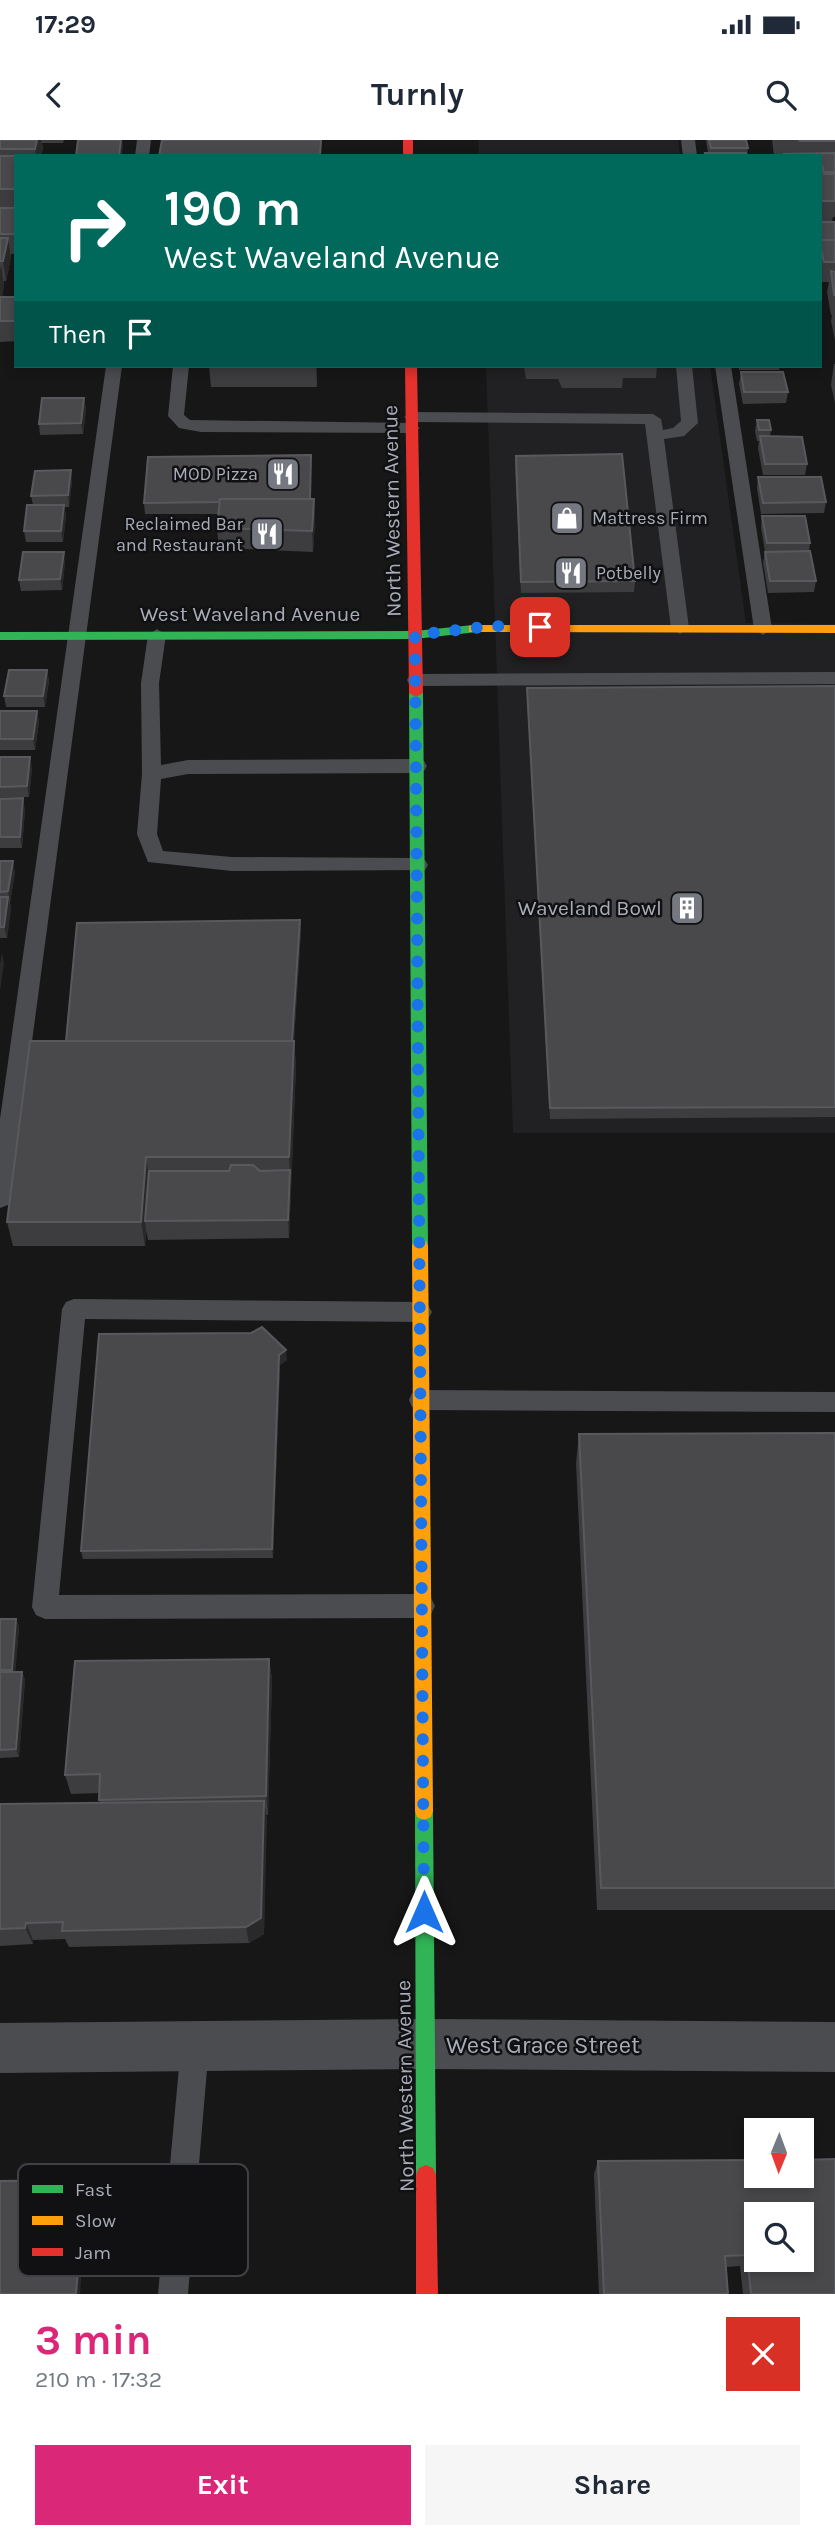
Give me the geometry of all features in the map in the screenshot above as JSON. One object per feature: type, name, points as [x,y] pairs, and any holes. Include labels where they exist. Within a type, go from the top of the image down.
[{"type":"main road","name":"North Western Avenue","points":[[411,368],[418,866],[427,2294]]},
{"type":"main road","name":"West Waveland Avenue","points":[[0,636],[415,635],[492,626],[835,629]]},
{"type":"street","name":"West Grace Street","points":[[0,2048],[426,2044],[835,2047]]},
{"type":"lane","points":[[0,1199],[114,368]]},
{"type":"lane","points":[[181,368],[176,415],[185,424],[201,427],[653,419],[680,628]]},
{"type":"lane","points":[[655,436],[678,432],[690,423],[684,368]]},
{"type":"lane","points":[[723,368],[763,629]]},
{"type":"lane","points":[[157,635],[150,682],[152,775],[146,834],[155,858],[232,864],[418,866]]},
{"type":"lane","points":[[416,680],[835,678]]},
{"type":"lane","points":[[152,775],[188,767],[417,766]]},
{"type":"lane","points":[[420,1312],[74,1310],[45,1607],[422,1606]]},
{"type":"lane","points":[[421,1401],[835,1402]]},
{"type":"lane","points":[[185,2164],[195,2046]]},
{"type":"lane","points":[[173,2294],[175,2276]]},
{"type":"shaded area","points":[[478,140],[678,140],[680,154],[479,154]]},
{"type":"shaded area","points":[[486,368],[710,368],[746,623],[835,624],[835,1133],[513,1133]]},
{"type":"building","points":[[0,140],[37,140],[35,149],[0,149]]},
{"type":"building","points":[[78,140],[121,140],[119,154],[76,154]]},
{"type":"building","points":[[162,140],[321,140],[320,154],[159,154]]},
{"type":"building","points":[[709,140],[746,140],[748,148],[711,148]]},
{"type":"building","points":[[835,140],[835,141],[800,141]]},
{"type":"building","points":[[705,153],[746,154],[705,154]]},
{"type":"building","points":[[835,153],[835,172],[824,172],[822,154],[784,154]]},
{"type":"building","points":[[0,156],[14,156],[14,189],[0,189]]},
{"type":"building","points":[[822,165],[824,174],[835,174],[835,201],[822,201]]},
{"type":"building","points":[[0,208],[14,208],[14,234],[0,234]]},
{"type":"building","points":[[822,222],[835,222],[835,240],[822,240]]},
{"type":"building","points":[[0,238],[8,238],[3,261],[0,261]]},
{"type":"building","points":[[822,240],[835,240],[835,262],[824,262]]},
{"type":"building","points":[[831,271],[835,272],[835,295],[834,295]]},
{"type":"building","points":[[0,297],[14,297],[14,321],[0,321]]},
{"type":"building","points":[[741,372],[783,372],[788,392],[744,392]]},
{"type":"building","points":[[42,398],[84,398],[81,423],[39,424]]},
{"type":"building","points":[[757,420],[769,420],[771,430],[759,430]]},
{"type":"building","points":[[760,436],[802,437],[807,464],[765,464]]},
{"type":"building","points":[[622,454],[635,581],[521,582],[516,456]]},
{"type":"building","points":[[311,455],[310,499],[220,499],[219,502],[144,503],[148,457]]},
{"type":"building","points":[[71,470],[68,495],[31,496],[35,471]]},
{"type":"building","points":[[758,477],[821,477],[826,502],[763,503]]},
{"type":"building","points":[[220,499],[314,499],[312,531],[217,528]]},
{"type":"building","points":[[27,505],[64,505],[61,531],[24,531]]},
{"type":"building","points":[[762,516],[805,516],[810,543],[767,543]]},
{"type":"building","points":[[810,551],[816,581],[770,581],[765,552]]},
{"type":"building","points":[[23,552],[64,552],[60,579],[19,580]]},
{"type":"building","points":[[9,670],[47,670],[43,696],[4,696]]},
{"type":"building","name":"Waveland Bowl","points":[[835,686],[835,1107],[550,1108],[527,688]]},
{"type":"building","points":[[0,711],[37,711],[33,739],[0,739]]},
{"type":"building","points":[[0,757],[30,757],[27,786],[0,787]]},
{"type":"building","points":[[23,798],[20,837],[0,837],[0,799]]},
{"type":"building","points":[[0,861],[13,861],[8,891],[0,892]]},
{"type":"building","points":[[0,897],[8,897],[4,927],[0,927]]},
{"type":"building","points":[[300,920],[292,1041],[66,1041],[77,923]]},
{"type":"building","points":[[30,1041],[294,1041],[289,1157],[146,1157],[141,1222],[7,1222]]},
{"type":"building","points":[[231,1165],[253,1165],[260,1171],[290,1170],[288,1220],[145,1221],[149,1171],[229,1171]]},
{"type":"building","points":[[262,1327],[286,1350],[279,1355],[272,1549],[81,1551],[99,1334],[251,1333]]},
{"type":"building","points":[[835,1433],[835,1888],[601,1888],[579,1434]]},
{"type":"building","points":[[0,1619],[16,1619],[12,1670],[0,1670]]},
{"type":"building","points":[[269,1659],[266,1796],[99,1800],[100,1774],[65,1775],[75,1661]]},
{"type":"building","points":[[0,1672],[22,1672],[16,1749],[0,1750]]},
{"type":"building","points":[[264,1801],[261,1918],[246,1927],[62,1931],[63,1922],[26,1923],[25,1928],[0,1929],[0,1804]]},
{"type":"building","points":[[835,2159],[835,2294],[751,2294],[749,2272],[814,2272],[814,2202],[744,2202],[744,2255],[725,2256],[728,2294],[604,2294],[598,2161],[744,2160],[744,2188],[814,2188],[814,2160]]},
{"type":"building","points":[[0,2181],[18,2181],[18,2276],[77,2276],[76,2294],[0,2294]]},
{"type":"traffic: fast","points":[[0,636],[415,635],[473,629]]},
{"type":"traffic: fast","points":[[416,693],[420,1246]]},
{"type":"traffic: fast","points":[[424,1811],[426,2175]]},
{"type":"traffic: slow","points":[[473,629],[835,629]]},
{"type":"traffic: slow","points":[[420,1246],[424,1811]]},
{"type":"traffic: jam","points":[[408,140],[408,154]]},
{"type":"traffic: jam","points":[[411,368],[416,693]]},
{"type":"traffic: jam","points":[[426,2175],[427,2294]]},
{"type":"place","name":"MOD Pizza","points":[[283,474]]},
{"type":"place","name":"Mattress Firm","points":[[567,518]]},
{"type":"place","name":"Reclaimed Bar and Restaurant","points":[[267,534]]},
{"type":"place","name":"Potbelly","points":[[571,573]]},
{"type":"place","name":"Waveland Bowl","points":[[687,908]]},
{"type":"route","points":[[424,1912],[415,635],[492,626],[540,627]]}]
